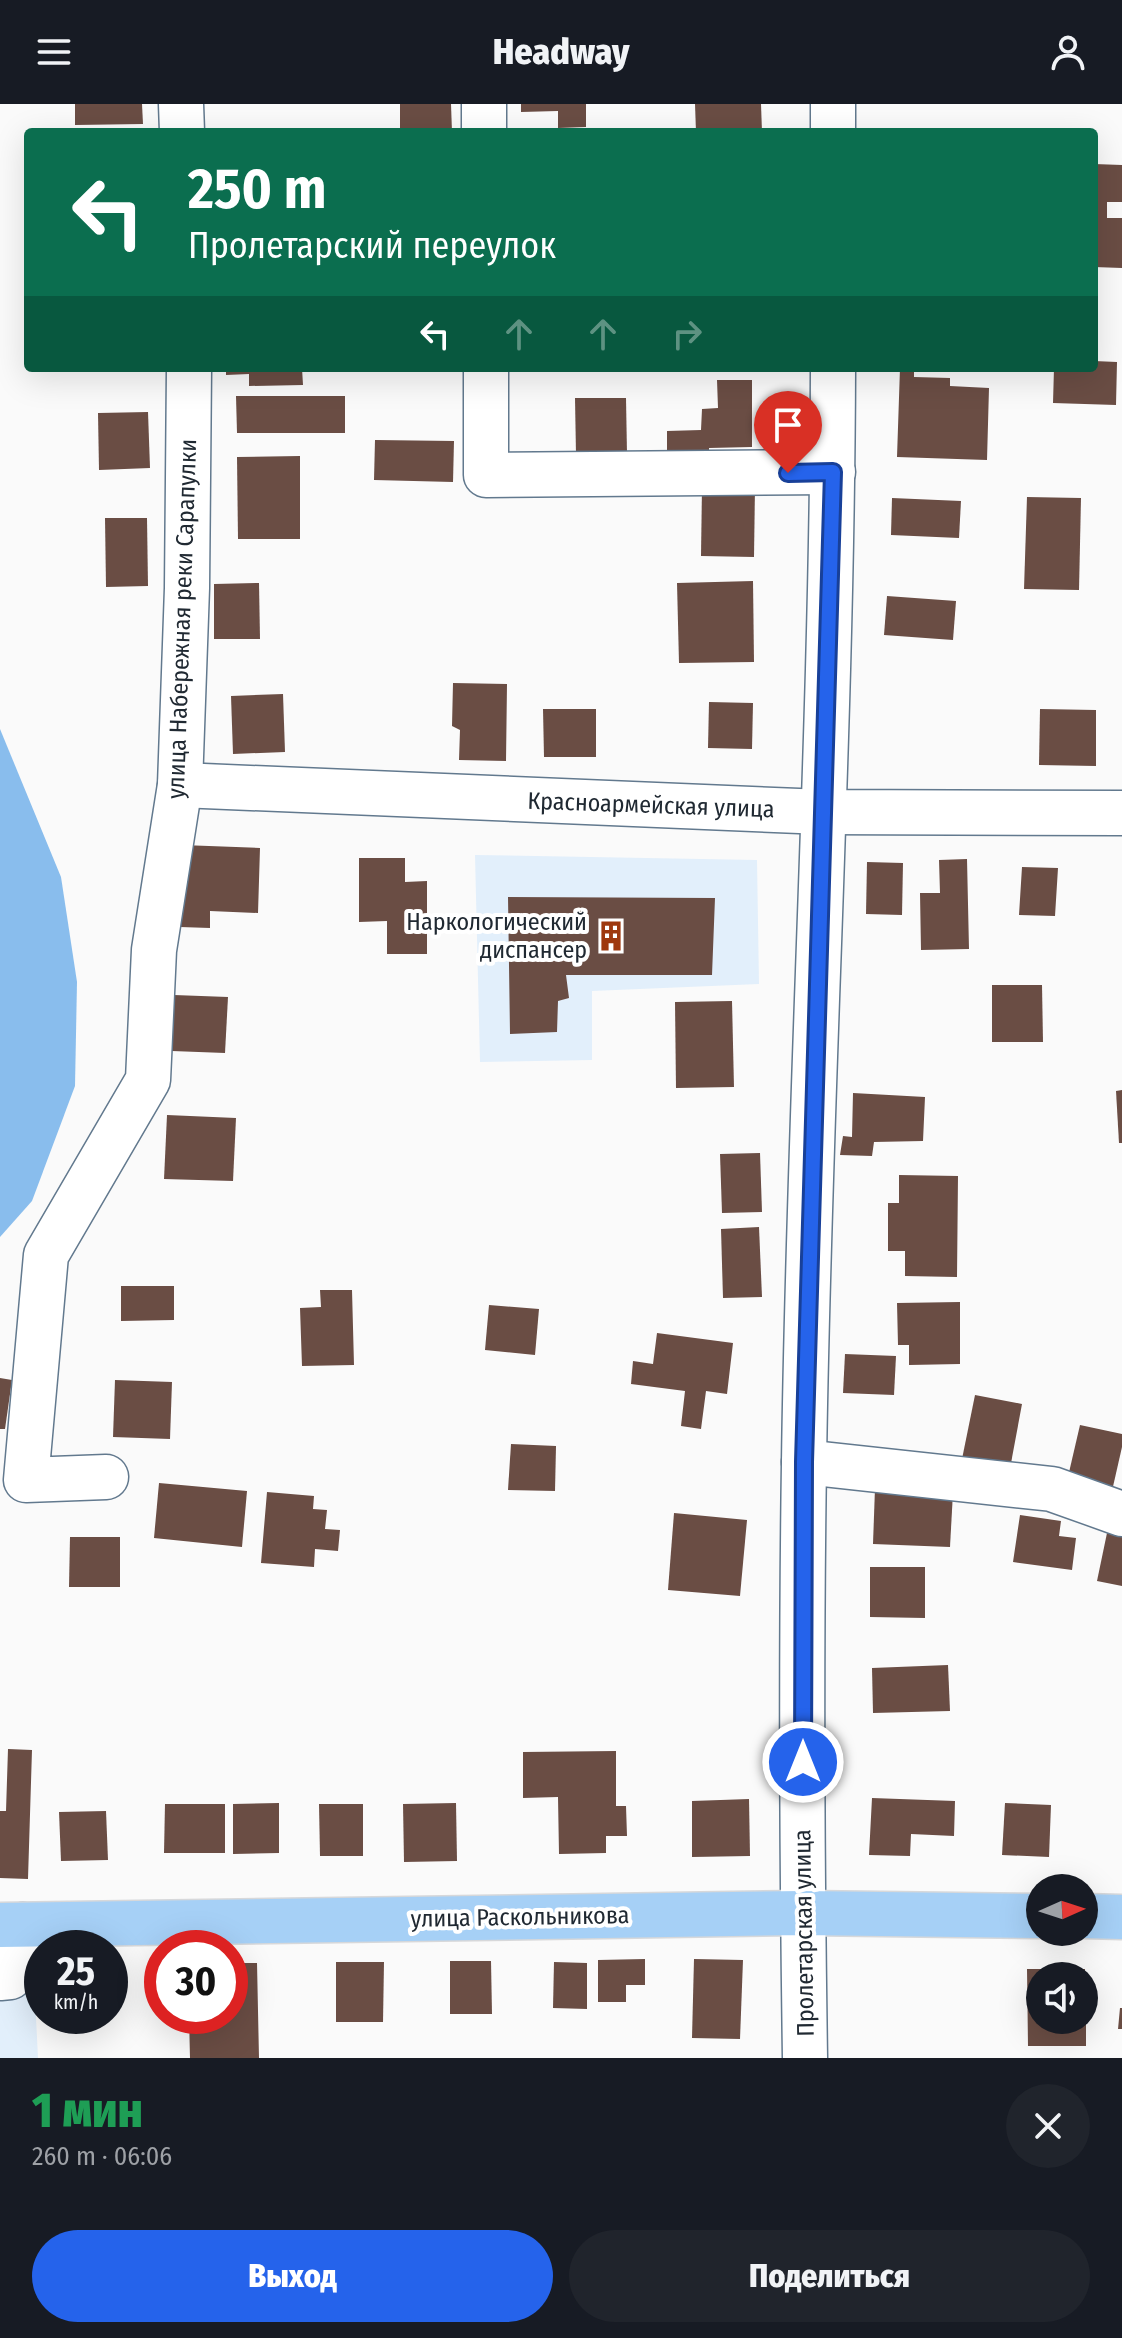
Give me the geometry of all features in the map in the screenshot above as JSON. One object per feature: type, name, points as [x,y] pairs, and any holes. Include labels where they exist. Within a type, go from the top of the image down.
[{"type":"main road","name":"улица Раскольникова","points":[[11,1925],[803,1913],[1026,1916]]},
{"type":"main road","points":[[1098,1916],[1122,1917]]},
{"type":"street","points":[[181,104],[182,128]]},
{"type":"street","points":[[484,104],[484,128]]},
{"type":"street","points":[[833,104],[833,128]]},
{"type":"street","name":"улица Набережная реки Сарапулки","points":[[106,1477],[26,1480],[46,1255],[148,1080],[154,950],[180,785],[187,588],[189,372]]},
{"type":"street","points":[[486,372],[486,475],[833,472]]},
{"type":"street","name":"Пролетарская улица","points":[[805,2058],[804,1462],[824,812],[833,372]]},
{"type":"street","name":"Красноармейская улица","points":[[180,785],[824,812],[1122,813]]},
{"type":"street","points":[[804,1462],[1052,1489],[1122,1514]]},
{"type":"street","points":[[0,1978],[10,1977],[11,1925]]},
{"type":"shaded area","points":[[475,855],[757,860],[759,984],[592,991],[592,1060],[480,1062]]},
{"type":"shaded area","points":[[0,1957],[24,1957],[24,2034],[37,2034],[38,2058],[0,2058]]},
{"type":"water","points":[[0,729],[61,877],[77,982],[75,1086],[32,1201],[0,1237]]},
{"type":"building","points":[[75,104],[142,104],[143,124],[75,125]]},
{"type":"building","points":[[400,104],[451,104],[452,128],[400,128]]},
{"type":"building","points":[[521,104],[586,104],[586,127],[558,128],[558,111],[521,112]]},
{"type":"building","points":[[695,104],[761,104],[762,128],[696,128]]},
{"type":"building","points":[[1098,164],[1122,165],[1122,202],[1107,202],[1107,218],[1122,218],[1122,268],[1098,267]]},
{"type":"building","points":[[1098,361],[1117,362],[1116,405],[1053,403],[1054,372],[1098,372]]},
{"type":"building","points":[[226,372],[302,372],[303,385],[249,386],[249,374],[226,375]]},
{"type":"building","points":[[900,372],[914,372],[914,377],[950,378],[950,386],[989,388],[987,460],[897,457]]},
{"type":"building","points":[[717,380],[752,380],[752,447],[709,448],[709,458],[667,459],[667,431],[701,430],[702,409],[718,408]]},
{"type":"building","points":[[236,396],[345,396],[345,433],[237,433]]},
{"type":"building","points":[[575,398],[626,398],[627,454],[576,455]]},
{"type":"building","points":[[148,412],[150,468],[99,470],[98,413]]},
{"type":"building","points":[[375,440],[454,441],[453,482],[374,480]]},
{"type":"building","points":[[300,456],[300,539],[238,539],[237,457]]},
{"type":"building","points":[[702,487],[755,487],[754,557],[701,556]]},
{"type":"building","points":[[1027,497],[1081,498],[1079,590],[1024,589]]},
{"type":"building","points":[[892,498],[961,501],[959,538],[891,535]]},
{"type":"building","points":[[105,518],[147,518],[148,586],[106,587]]},
{"type":"building","points":[[753,581],[754,662],[679,663],[677,583]]},
{"type":"building","points":[[259,583],[260,639],[214,639],[214,584]]},
{"type":"building","points":[[887,596],[956,601],[953,640],[884,635]]},
{"type":"building","points":[[453,683],[507,684],[506,761],[459,760],[460,730],[452,726]]},
{"type":"building","points":[[283,694],[285,752],[233,754],[231,696]]},
{"type":"building","points":[[709,702],[753,703],[752,749],[708,748]]},
{"type":"building","points":[[543,709],[596,709],[596,757],[544,757]]},
{"type":"building","points":[[1040,709],[1096,710],[1096,766],[1039,765]]},
{"type":"building","points":[[182,845],[260,848],[258,913],[210,911],[210,928],[180,927]]},
{"type":"building","points":[[359,858],[405,858],[405,882],[427,881],[427,954],[387,954],[387,921],[359,922]]},
{"type":"building","points":[[967,859],[969,949],[921,950],[920,893],[940,893],[939,860]]},
{"type":"building","points":[[867,862],[903,863],[902,915],[866,914]]},
{"type":"building","points":[[1022,867],[1058,868],[1055,916],[1019,915]]},
{"type":"building","name":"Наркологический диспансер","points":[[508,897],[715,898],[712,975],[566,975],[569,998],[558,1001],[557,1032],[510,1034]]},
{"type":"building","points":[[992,985],[1042,985],[1043,1042],[992,1042]]},
{"type":"building","points":[[174,995],[228,997],[225,1053],[172,1051]]},
{"type":"building","points":[[732,1001],[734,1087],[676,1088],[675,1002]]},
{"type":"building","points":[[1122,1090],[1122,1143],[1119,1143],[1116,1091]]},
{"type":"building","points":[[853,1093],[925,1097],[923,1141],[874,1142],[872,1156],[840,1155],[843,1136],[852,1137]]},
{"type":"building","points":[[167,1115],[236,1118],[233,1181],[164,1179]]},
{"type":"building","points":[[760,1153],[762,1212],[722,1213],[720,1154]]},
{"type":"building","points":[[899,1175],[958,1176],[957,1277],[905,1276],[905,1251],[888,1251],[888,1203],[899,1203]]},
{"type":"building","points":[[759,1227],[762,1297],[723,1298],[721,1229]]},
{"type":"building","points":[[121,1286],[174,1286],[174,1320],[121,1321]]},
{"type":"building","points":[[320,1290],[352,1290],[354,1365],[302,1366],[300,1308],[321,1307]]},
{"type":"building","points":[[960,1302],[960,1364],[909,1365],[909,1345],[898,1345],[897,1303]]},
{"type":"building","points":[[489,1305],[539,1309],[535,1355],[485,1350]]},
{"type":"building","points":[[657,1333],[733,1343],[727,1394],[706,1391],[701,1429],[681,1426],[685,1391],[631,1384],[633,1361],[653,1364]]},
{"type":"building","points":[[845,1354],[896,1356],[894,1395],[843,1393]]},
{"type":"building","points":[[0,1378],[12,1380],[5,1429],[0,1429]]},
{"type":"building","points":[[115,1380],[172,1382],[170,1439],[113,1437]]},
{"type":"building","points":[[975,1395],[1022,1404],[1009,1474],[961,1464]]},
{"type":"building","points":[[1080,1425],[1122,1434],[1112,1491],[1067,1481]]},
{"type":"building","points":[[511,1444],[556,1446],[555,1491],[508,1490]]},
{"type":"building","points":[[159,1483],[247,1491],[242,1547],[154,1538]]},
{"type":"building","points":[[875,1488],[953,1492],[950,1547],[873,1544]]},
{"type":"building","points":[[267,1492],[314,1496],[313,1509],[327,1510],[325,1529],[340,1530],[338,1551],[315,1549],[314,1567],[261,1563]]},
{"type":"building","points":[[674,1513],[747,1520],[740,1596],[668,1590]]},
{"type":"building","points":[[1020,1515],[1061,1521],[1059,1536],[1076,1538],[1072,1570],[1013,1562]]},
{"type":"building","points":[[1107,1533],[1122,1536],[1122,1586],[1097,1581]]},
{"type":"building","points":[[70,1537],[120,1537],[120,1587],[69,1587]]},
{"type":"building","points":[[870,1567],[925,1567],[925,1618],[870,1617]]},
{"type":"building","points":[[948,1665],[950,1711],[873,1713],[872,1668]]},
{"type":"building","points":[[8,1749],[32,1750],[28,1879],[0,1878],[0,1811],[6,1811]]},
{"type":"building","points":[[616,1751],[616,1806],[626,1806],[627,1836],[606,1836],[606,1853],[559,1854],[558,1797],[523,1798],[523,1752]]},
{"type":"building","points":[[872,1798],[955,1801],[954,1836],[911,1834],[910,1856],[869,1855]]},
{"type":"building","points":[[749,1799],[750,1856],[692,1857],[692,1801]]},
{"type":"building","points":[[279,1803],[279,1853],[233,1854],[233,1804]]},
{"type":"building","points":[[456,1803],[457,1861],[404,1862],[403,1804]]},
{"type":"building","points":[[1005,1803],[1051,1805],[1049,1857],[1002,1855]]},
{"type":"building","points":[[165,1804],[225,1804],[225,1853],[164,1853]]},
{"type":"building","points":[[319,1804],[363,1804],[363,1856],[320,1856]]},
{"type":"building","points":[[106,1811],[108,1860],[61,1861],[59,1812]]},
{"type":"building","points":[[645,1959],[645,1985],[626,1985],[626,2002],[598,2002],[598,1960]]},
{"type":"building","points":[[694,1959],[743,1960],[740,2039],[692,2038]]},
{"type":"building","points":[[450,1961],[491,1961],[492,2014],[450,2014]]},
{"type":"building","points":[[336,1962],[384,1962],[383,2022],[336,2022]]},
{"type":"building","points":[[554,1962],[587,1963],[587,2009],[553,2008]]},
{"type":"building","points":[[248,1963],[257,1963],[259,2058],[190,2058],[189,2034],[248,2034]]},
{"type":"building","points":[[1120,2008],[1122,2029],[1118,2029]]},
{"type":"building","points":[[1028,2034],[1086,2034],[1086,2046],[1028,2046]]},
{"type":"place","name":"Наркологический диспансер","points":[[611,936]]},
{"type":"route","points":[[788,473],[833,472],[804,1462],[803,1762]]}]
